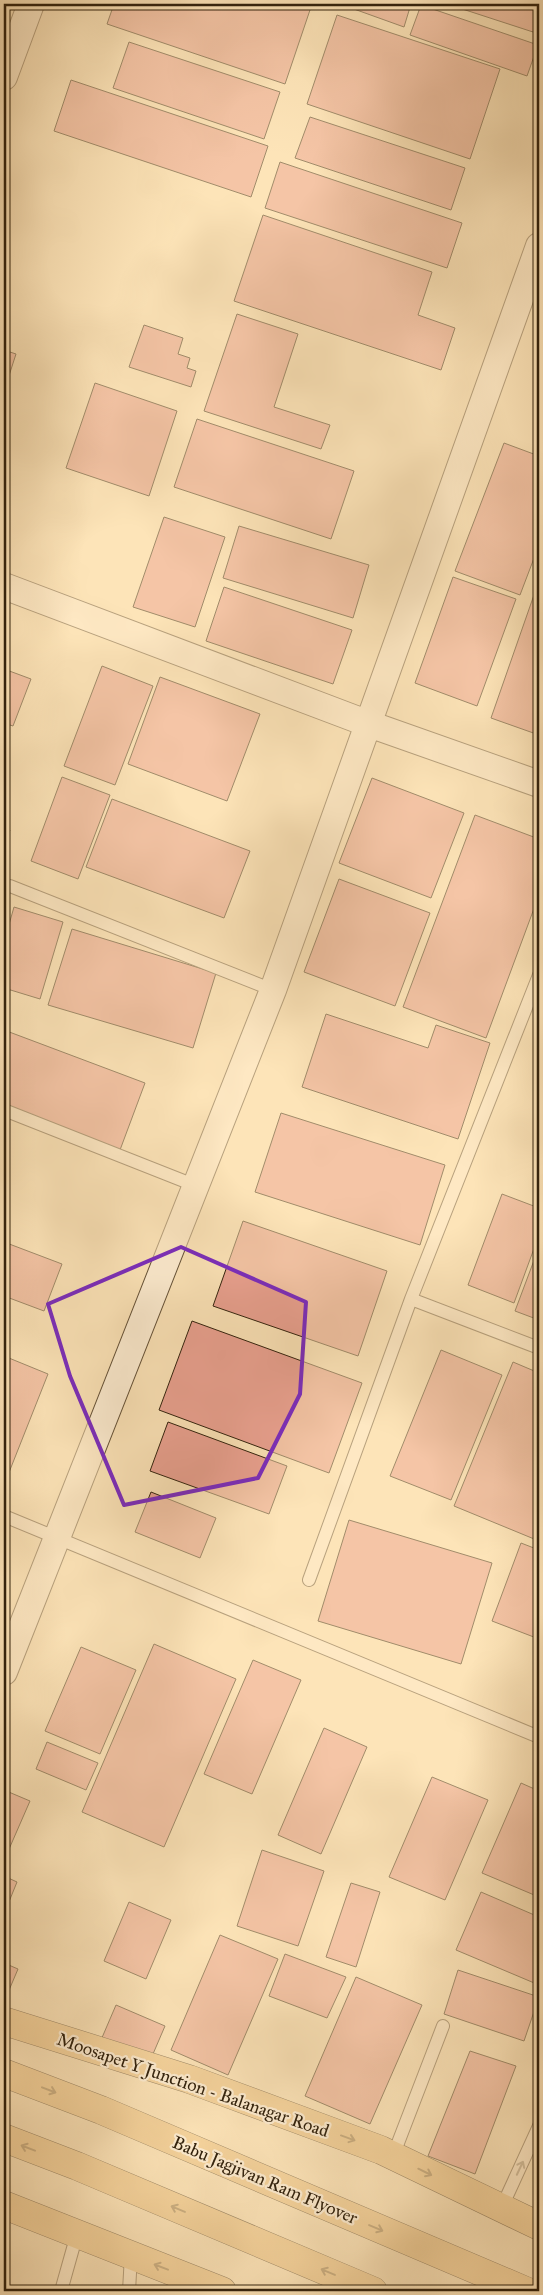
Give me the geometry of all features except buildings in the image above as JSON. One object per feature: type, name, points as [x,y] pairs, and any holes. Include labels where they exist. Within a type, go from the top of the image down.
[{"type":"main road","name":"Moosapet Y Junction - Balanagar Road","points":[[4,2021],[188,2080],[387,2153],[539,2226]]},
{"type":"main road","name":"Babu Jagjivan Ram Flyover","points":[[4,2073],[101,2110],[526,2291]]},
{"type":"main road","points":[[4,2138],[77,2166],[373,2291]]},
{"type":"main road","points":[[4,2205],[131,2255],[190,2285],[222,2291]]},
{"type":"street","points":[[4,77],[31,4]]},
{"type":"street","points":[[4,1672],[194,1185],[273,990],[539,246]]},
{"type":"street","points":[[4,586],[369,724],[539,784]]},
{"type":"lane","points":[[10,886],[273,990]]},
{"type":"lane","points":[[309,1580],[411,1299],[539,975]]},
{"type":"lane","points":[[4,1110],[194,1185]]},
{"type":"lane","points":[[411,1299],[539,1348]]},
{"type":"lane","points":[[4,1516],[539,1737]]},
{"type":"lane","points":[[387,2153],[443,2026]]},
{"type":"lane","points":[[501,2209],[539,2126]]},
{"type":"lane","points":[[61,2291],[77,2234]]},
{"type":"lane","points":[[128,2291],[131,2255]]},
{"type":"highlighted area","points":[[181,1247],[306,1302],[300,1394],[258,1478],[124,1505],[70,1376],[48,1304]]}]
